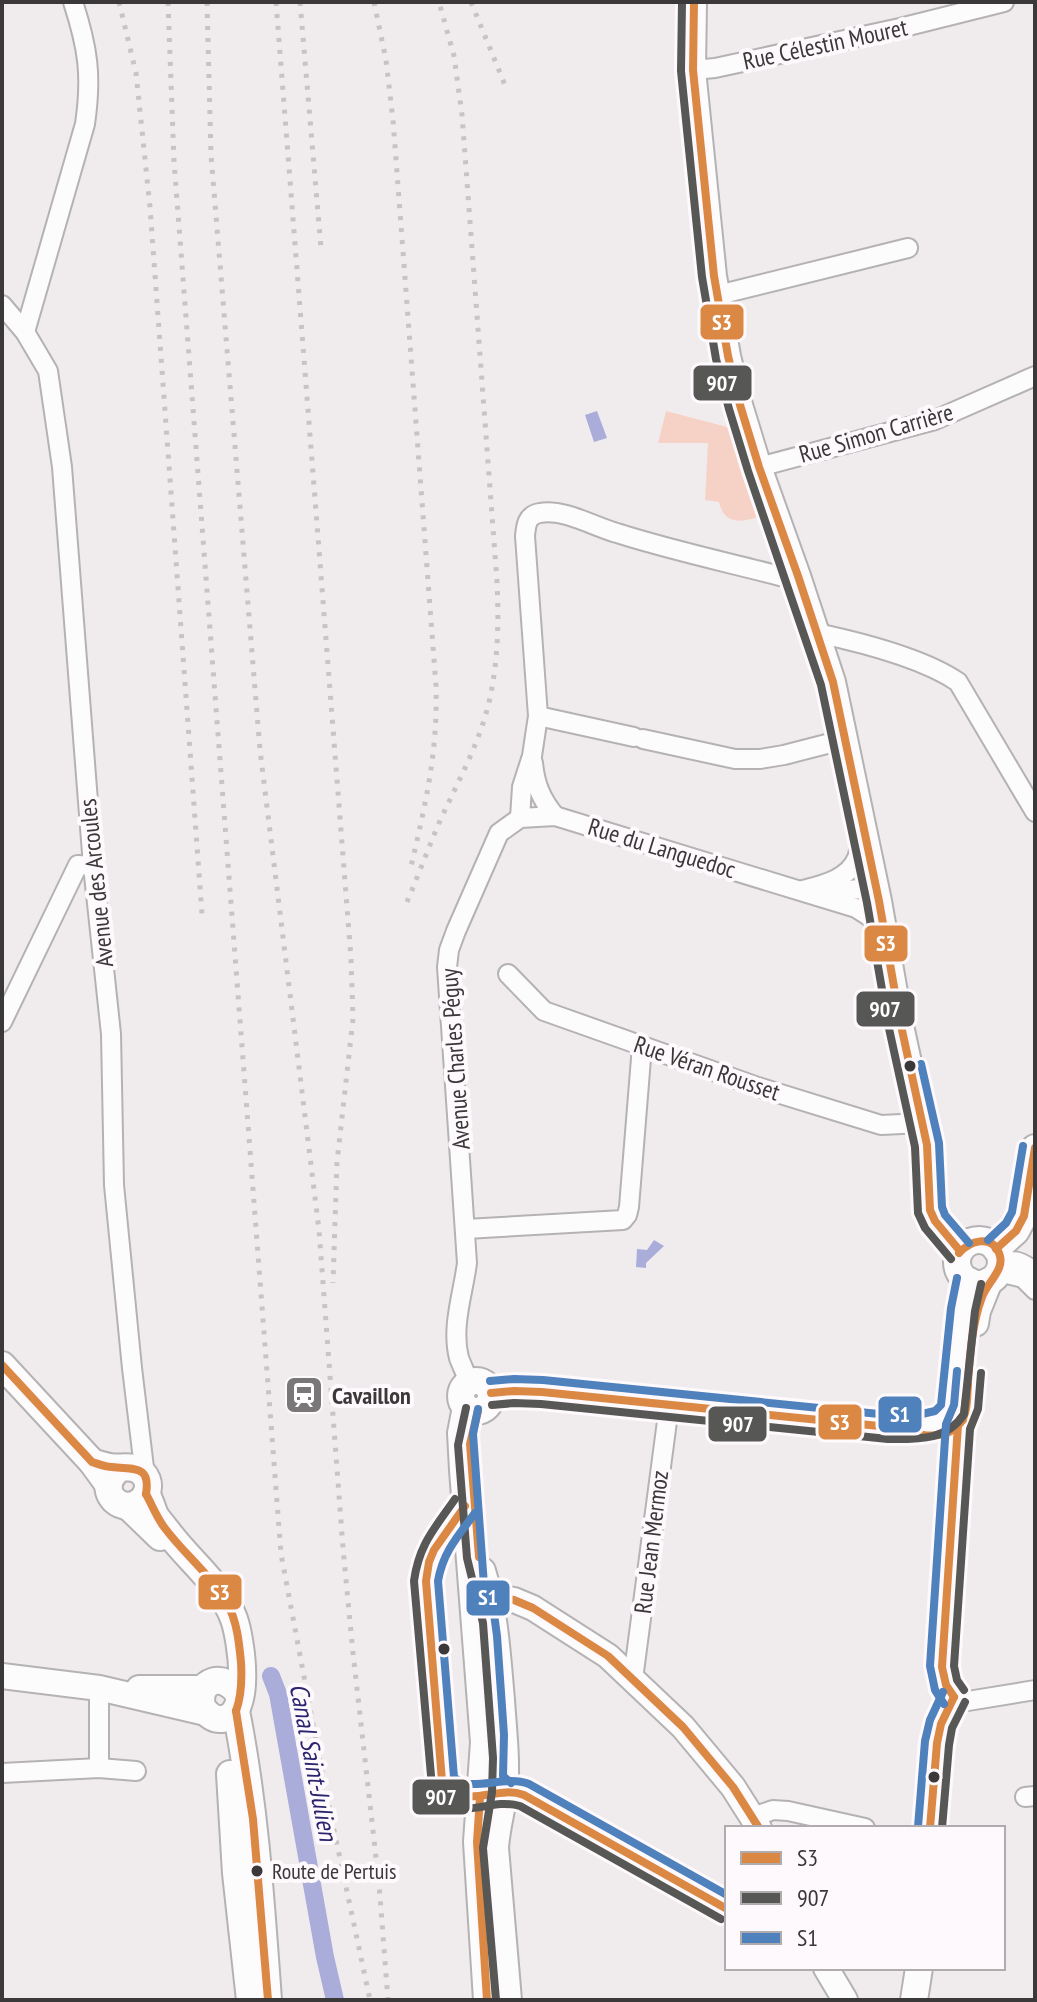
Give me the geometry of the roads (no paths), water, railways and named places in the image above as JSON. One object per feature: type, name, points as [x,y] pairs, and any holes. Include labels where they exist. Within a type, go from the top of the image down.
[{"type":"main road","points":[[952,1423],[963,1420],[977,1311],[991,1270],[1016,1231],[1030,1219],[1035,1148]]},
{"type":"main road","points":[[977,1240],[991,1244],[991,1270],[963,1277],[957,1264],[960,1251],[977,1240]]},
{"type":"main road","points":[[2,1365],[92,1462],[128,1483],[215,1587],[234,1619],[243,1677],[221,1701],[250,2000]]},
{"type":"main road","points":[[476,1398],[527,1391],[889,1427],[934,1435],[948,1432],[952,1423]]},
{"type":"main road","points":[[476,1398],[461,1433],[465,1506],[477,1582],[484,1742],[497,1828],[495,1848],[508,2000]]},
{"type":"main road","points":[[476,1398],[470,1444],[479,1556],[477,1582]]},
{"type":"main road","points":[[930,1826],[937,1743],[941,1724],[954,1697],[946,1685],[942,1667],[952,1423]]},
{"type":"main road","points":[[221,1701],[243,1744],[268,2000]]},
{"type":"main road","points":[[487,2000],[477,1842],[492,1795]]},
{"type":"main road","points":[[914,2000],[919,1970]]},
{"type":"street","points":[[25,332],[85,124],[89,62],[73,2]]},
{"type":"street","points":[[694,2],[693,70],[721,321],[737,394],[759,467],[833,682],[922,1123],[928,1159],[930,1210],[935,1221],[960,1251]]},
{"type":"street","name":"Rue Célestin Mouret","points":[[693,70],[715,68],[900,28],[1004,2]]},
{"type":"street","points":[[718,295],[908,248]]},
{"type":"street","name":"Avenue des Arcoules","points":[[2,305],[25,332],[48,371],[62,467],[93,866],[111,1034],[114,1185],[141,1439],[128,1483]]},
{"type":"street","name":"Rue Simon Carrière","points":[[759,467],[935,420],[1035,376]]},
{"type":"street","points":[[520,818],[522,787],[532,756],[538,716],[525,536],[530,517],[538,513],[563,514],[618,534],[780,576],[798,576]]},
{"type":"street","points":[[817,633],[851,640],[912,660],[944,672],[958,682],[1035,812]]},
{"type":"street","points":[[538,716],[735,759],[784,755],[846,739]]},
{"type":"street","points":[[532,756],[535,781],[544,803],[555,816]]},
{"type":"street","name":"Rue du Languedoc","points":[[520,818],[555,816],[856,908],[884,926]]},
{"type":"street","name":"Avenue Charles Péguy","points":[[476,1398],[457,1343],[459,1305],[467,1263],[447,967],[456,931],[490,851],[499,833],[520,818]]},
{"type":"street","points":[[808,892],[842,875],[857,860],[863,822]]},
{"type":"street","points":[[2,1022],[78,865],[93,866]]},
{"type":"street","name":"Rue du Languedoc","points":[[808,892],[861,889],[876,883]]},
{"type":"street","name":"Rue Véran Rousset","points":[[508,974],[544,1011],[758,1087],[881,1125],[922,1123]]},
{"type":"street","points":[[466,1229],[623,1220],[629,1207],[642,1046]]},
{"type":"street","points":[[991,1270],[1016,1260],[1035,1271]]},
{"type":"street","points":[[991,1270],[1023,1278],[1035,1290]]},
{"type":"street","name":"Rue Jean Mermoz","points":[[633,1679],[669,1406]]},
{"type":"street","points":[[477,1582],[533,1608],[608,1656],[683,1727],[733,1787],[756,1822],[773,1810],[856,1826]]},
{"type":"street","points":[[2,1676],[221,1701]]},
{"type":"street","points":[[99,1688],[99,1768]]},
{"type":"street","points":[[954,1697],[968,1701],[1035,1690]]},
{"type":"street","points":[[2,1773],[99,1768],[136,1771]]},
{"type":"street","points":[[492,1795],[516,1792],[529,1797],[725,1908]]},
{"type":"street","points":[[827,1970],[845,2000]]},
{"type":"water","points":[[597,411],[607,438],[594,442],[585,415]]},
{"type":"water","points":[[654,1240],[664,1246],[646,1263],[646,1268],[636,1267],[637,1249],[647,1250]]},
{"type":"waterway","name":"Canal Saint-Julien","points":[[271,1676],[278,1694],[335,2000]]},
{"type":"railway","points":[[119,2],[136,73],[150,207],[202,914]]},
{"type":"railway","points":[[168,2],[174,161],[281,1554],[324,1783],[370,2000]]},
{"type":"railway","points":[[207,2],[211,155],[260,750],[319,1230],[343,1548],[379,1884],[388,2000]]},
{"type":"railway","points":[[276,2],[351,958],[353,1019],[337,1162],[333,1283]]},
{"type":"railway","points":[[300,2],[321,248]]},
{"type":"railway","points":[[374,2],[386,60],[393,120],[436,686],[433,757],[410,871]]},
{"type":"railway","points":[[407,902],[486,715],[493,684],[498,626],[462,115],[454,56],[439,2]]},
{"type":"railway","points":[[471,2],[507,90]]},
{"type":"place","name":"Cavaillon","points":[[304,1395]]},
{"type":"place","name":"Route de Pertuis","points":[[257,1871]]}]
